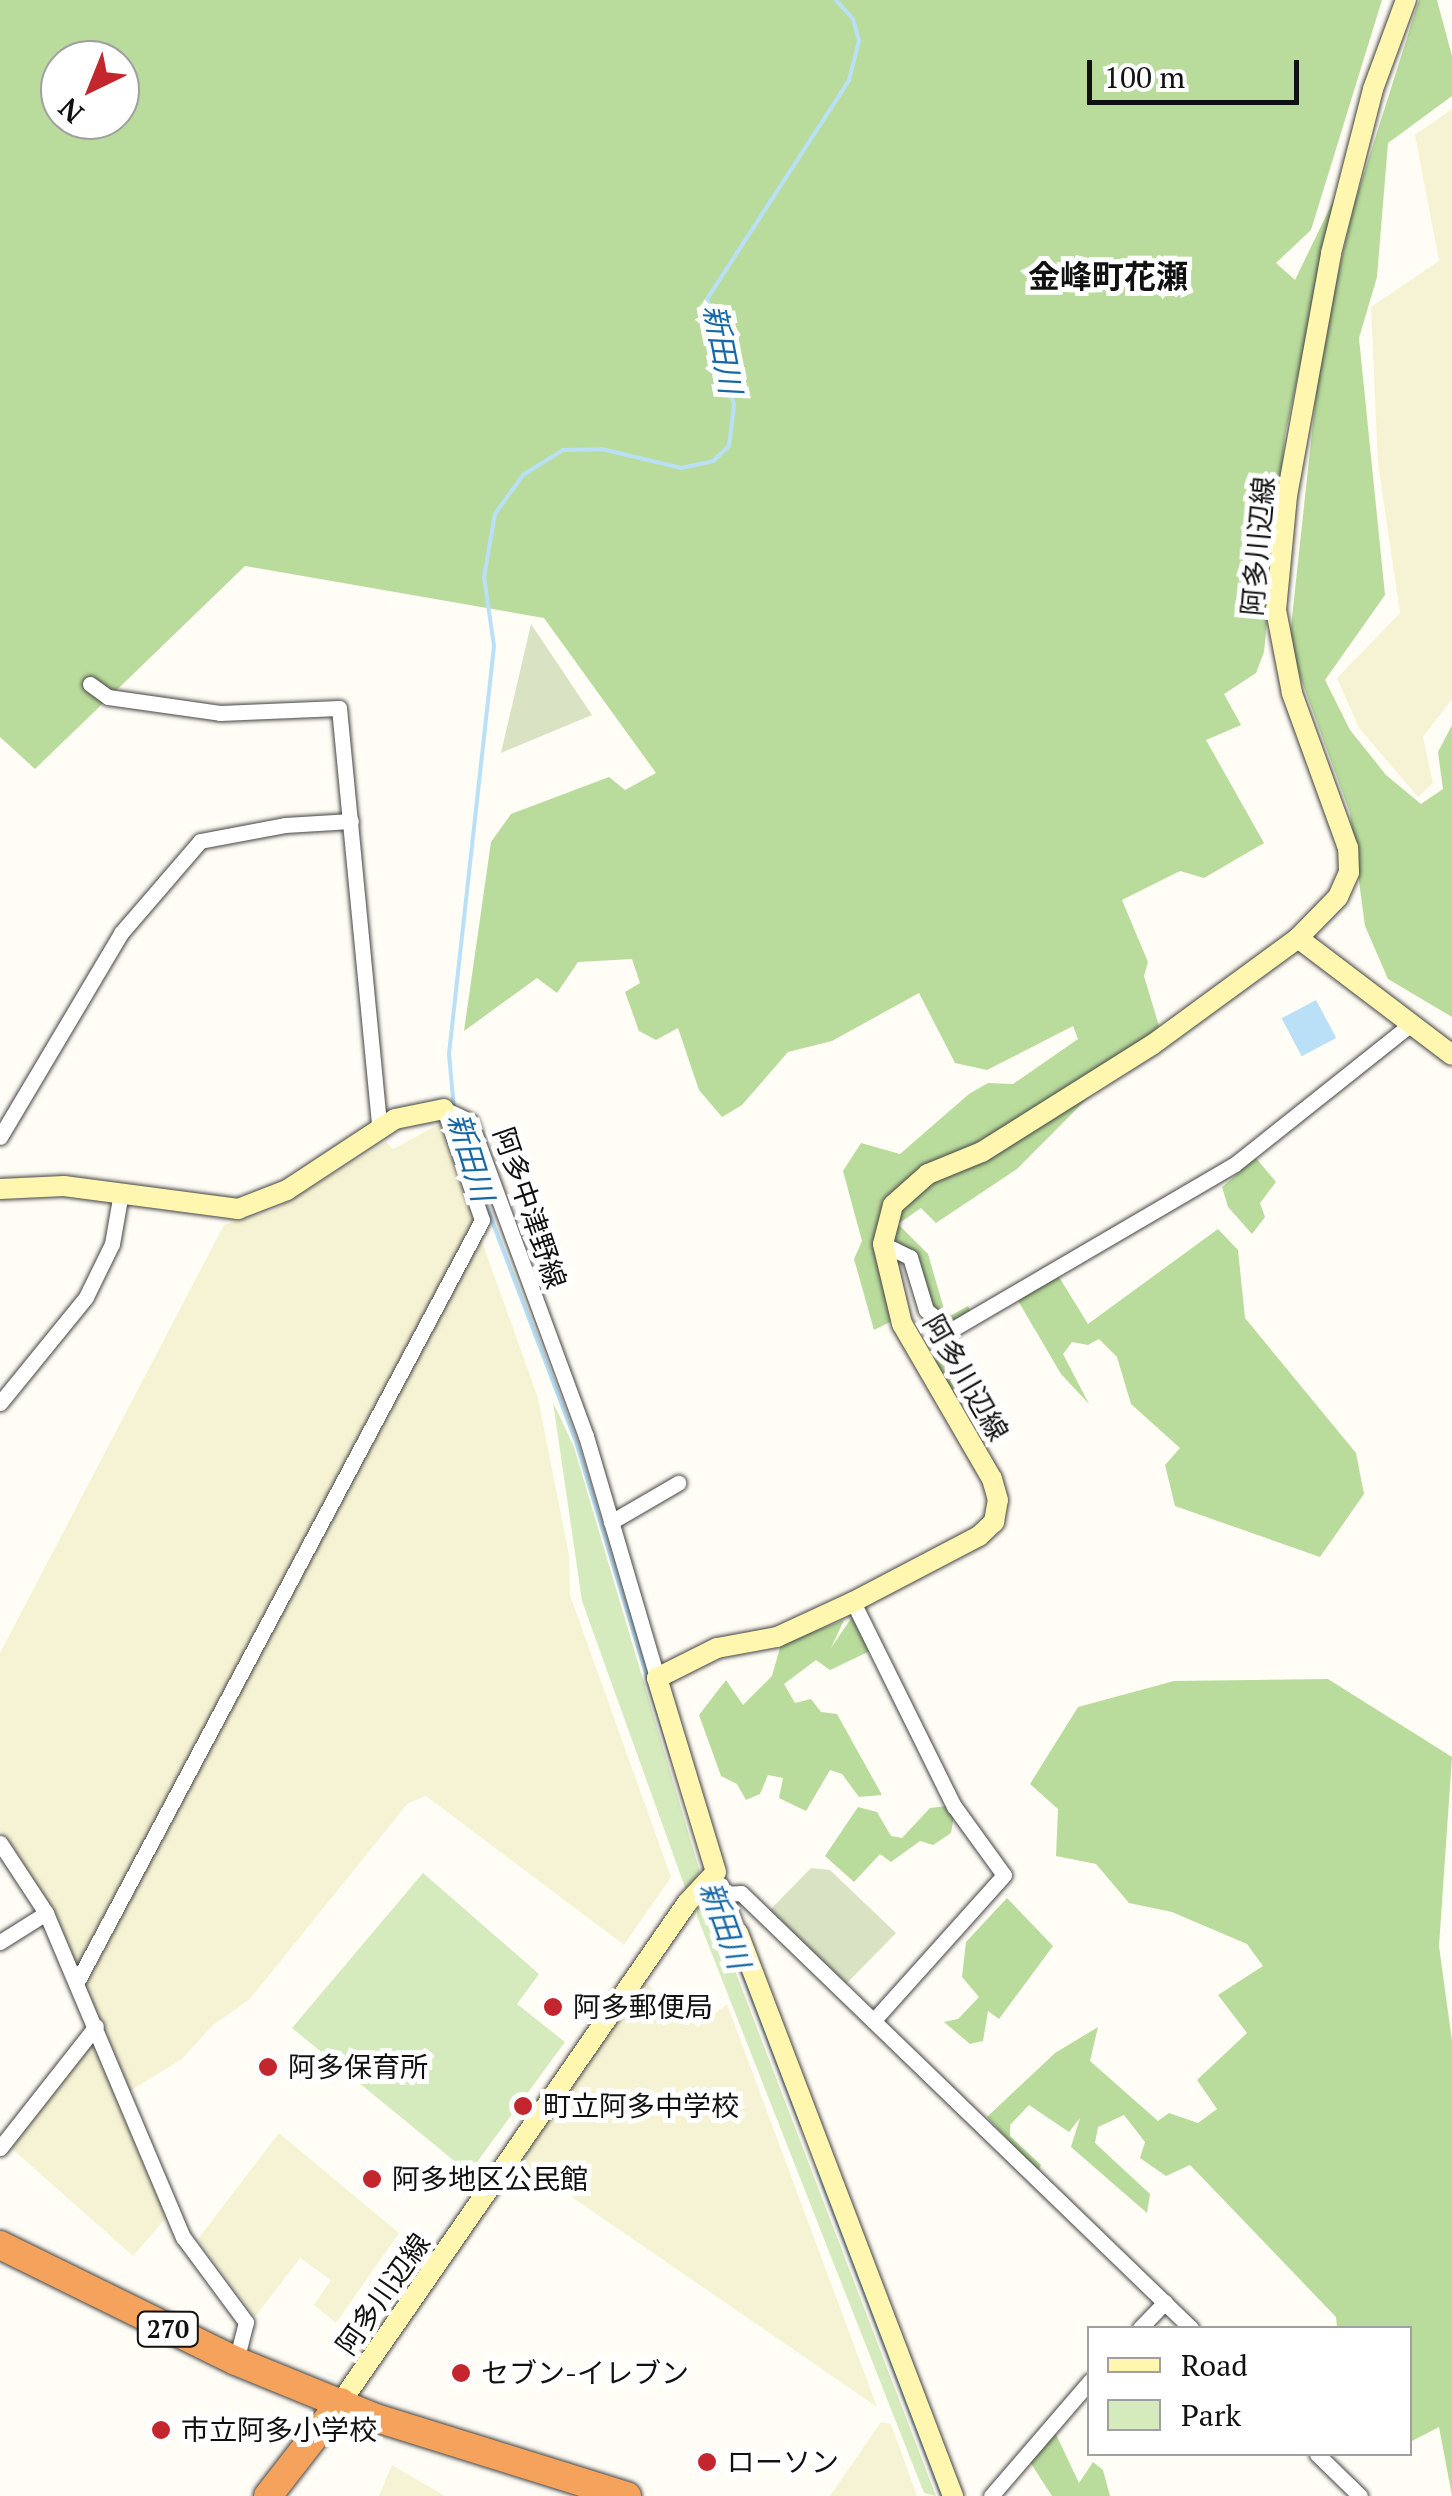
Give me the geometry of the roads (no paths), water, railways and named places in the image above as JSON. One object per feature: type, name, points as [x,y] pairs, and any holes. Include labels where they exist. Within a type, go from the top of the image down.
[{"type":"highway","name":"270","points":[[0,2245],[236,2361],[402,2428],[627,2496]]},
{"type":"highway","points":[[268,2496],[341,2402]]},
{"type":"main road","name":"阿多川辺線","points":[[657,1678],[717,1648],[777,1637],[980,1536],[998,1510],[992,1480],[902,1324],[883,1244],[886,1218],[909,1186],[982,1152],[1152,1045],[1298,938],[1338,897],[1349,872],[1348,848],[1279,638],[1287,496],[1331,253],[1374,89],[1406,0]]},
{"type":"main road","points":[[1298,938],[1452,1055]]},
{"type":"main road","points":[[0,1189],[64,1186],[213,1210],[256,1204],[379,1127],[450,1110]]},
{"type":"main road","points":[[657,1678],[710,1876]]},
{"type":"main road","name":"阿多川辺線","points":[[341,2402],[710,1876]]},
{"type":"main road","points":[[738,1933],[953,2496]]},
{"type":"street","points":[[90,684],[108,697],[220,713],[339,708],[379,1127]]},
{"type":"street","points":[[0,1137],[122,933],[200,841],[285,825],[351,821]]},
{"type":"street","points":[[883,1244],[910,1257],[926,1310],[951,1330],[1235,1164],[1410,1025]]},
{"type":"street","points":[[77,1982],[482,1220],[450,1110]]},
{"type":"street","name":"阿多中津野線","points":[[450,1110],[470,1121],[611,1522],[657,1678]]},
{"type":"street","points":[[0,1403],[86,1297],[112,1244],[120,1198]]},
{"type":"street","points":[[611,1522],[678,1483]]},
{"type":"street","points":[[853,1602],[954,1806],[1004,1875],[874,2019]]},
{"type":"street","points":[[0,1842],[46,1913],[168,2207],[200,2263],[246,2322],[236,2361]]},
{"type":"street","points":[[710,1876],[724,1894],[738,1933]]},
{"type":"street","points":[[724,1894],[741,1892],[1189,2326]]},
{"type":"street","points":[[0,1942],[46,1913]]},
{"type":"street","points":[[0,2148],[96,2026]]},
{"type":"street","points":[[1142,2326],[1165,2302]]},
{"type":"street","points":[[991,2496],[1087,2384]]},
{"type":"street","points":[[1319,2456],[1360,2496]]},
{"type":"water","points":[[1316,1000],[1336,1038],[1302,1056],[1282,1018]]},
{"type":"waterway","name":"新田川","points":[[454,1109],[449,1054],[494,646],[484,577],[495,514],[523,475],[563,450],[602,449],[681,468],[713,461],[729,446],[734,406],[707,299],[849,80],[859,41],[853,19],[836,0]]},
{"type":"waterway","name":"新田川","points":[[478,1184],[577,1445],[671,1757]]},
{"type":"waterway","name":"新田川","points":[[711,1891],[801,2125]]},
{"type":"waterway","name":"新田川","points":[[818,2171],[942,2496]]},
{"type":"place","name":"阿多郵便局","points":[[553,2007]]},
{"type":"place","name":"阿多保育所","points":[[268,2067]]},
{"type":"place","name":"町立阿多中学校","points":[[523,2106]]},
{"type":"place","name":"阿多地区公民館","points":[[372,2179]]},
{"type":"place","name":"セブン-イレブン","points":[[461,2373]]},
{"type":"place","name":"市立阿多小学校","points":[[161,2430]]},
{"type":"place","name":"ローソン","points":[[707,2462]]},
{"type":"district","name":"金峰町花瀬","points":[[1108,276]]}]
